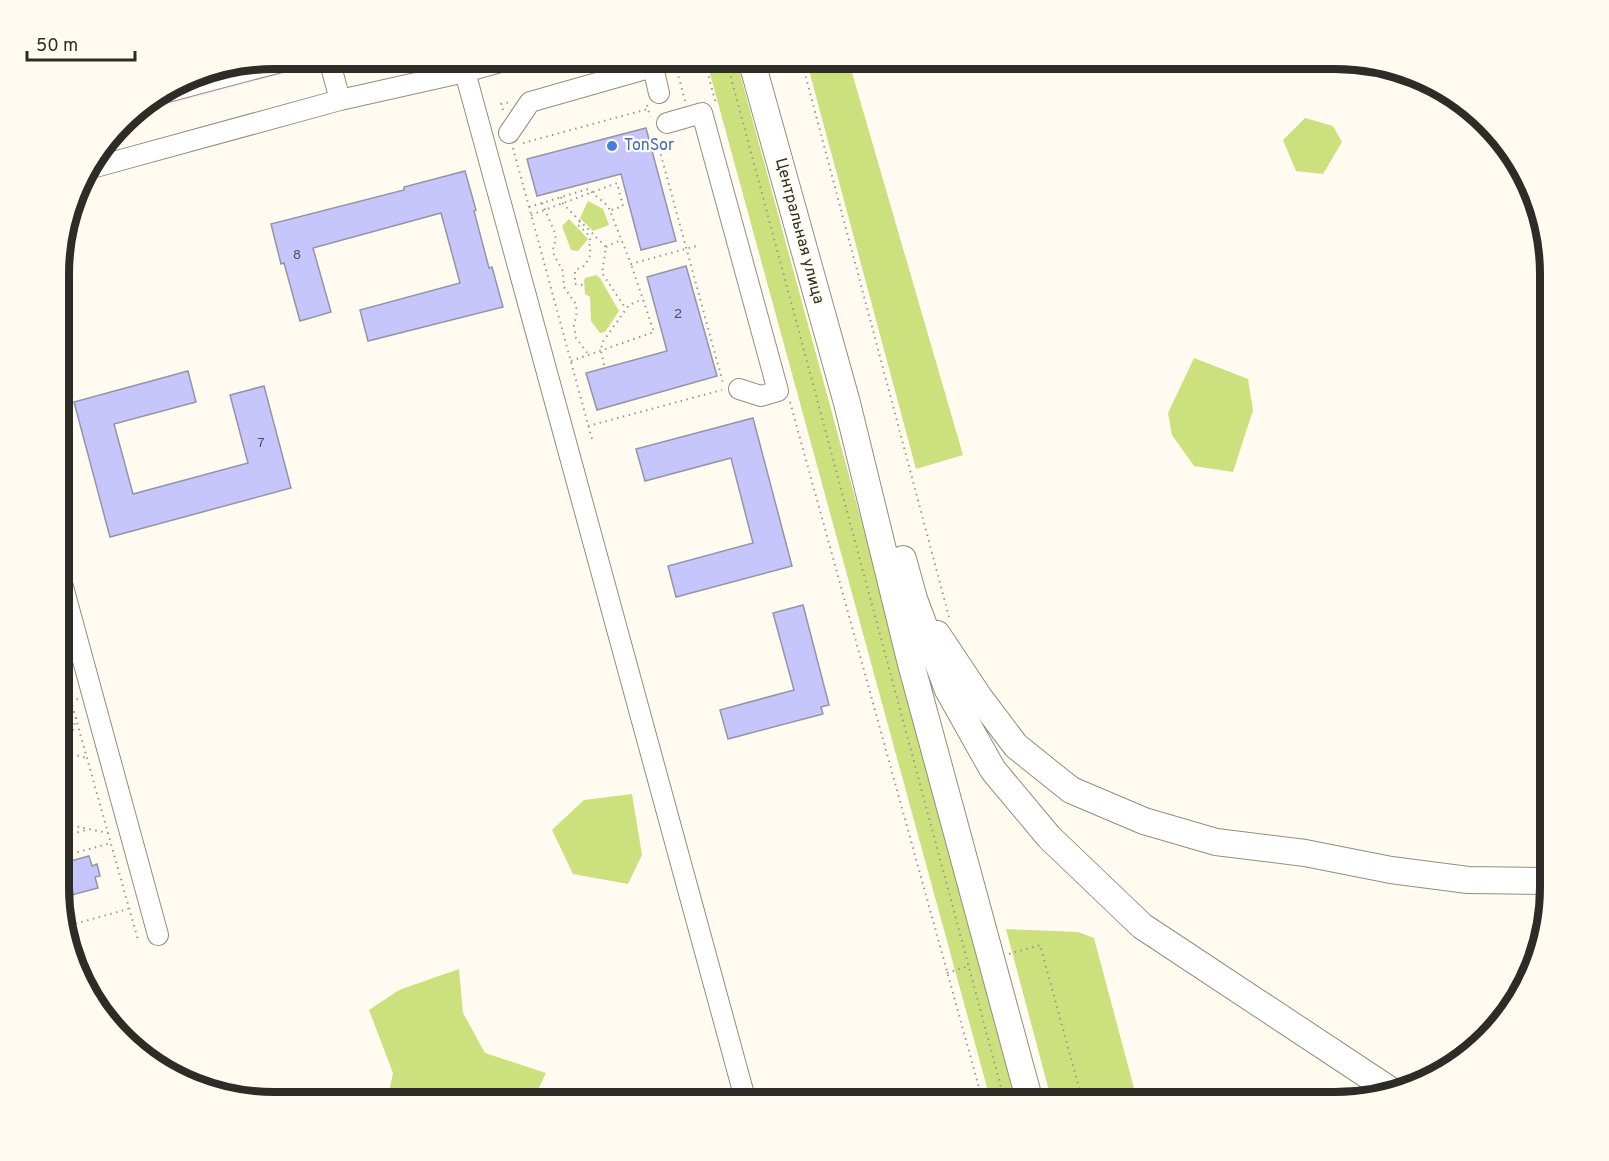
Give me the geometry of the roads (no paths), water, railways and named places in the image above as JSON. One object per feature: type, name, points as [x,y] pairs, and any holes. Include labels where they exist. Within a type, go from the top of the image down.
[{"type":"main road","name":"Центральная улица","points":[[755,69],[847,403]]},
{"type":"main road","points":[[847,403],[889,509],[914,599],[948,690],[993,770],[1049,837],[1142,926],[1384,1086]]},
{"type":"main road","points":[[847,403],[910,660],[1027,1092]]},
{"type":"main road","points":[[914,599],[979,698],[1017,746],[1071,790],[1144,821],[1216,842],[1305,853],[1391,870],[1468,879],[1540,881]]},
{"type":"street","points":[[332,69],[340,100]]},
{"type":"street","points":[[99,166],[340,100],[475,69]]},
{"type":"street","points":[[511,139],[530,102],[646,69]]},
{"type":"street","points":[[652,103],[653,69]]},
{"type":"street","points":[[203,82],[239,72]]},
{"type":"street","points":[[465,72],[743,1092]]},
{"type":"street","points":[[657,124],[702,113],[778,391],[761,396],[730,392]]},
{"type":"street","points":[[69,609],[158,935]]},
{"type":"place","name":"TonSor","points":[[612,146]]}]
